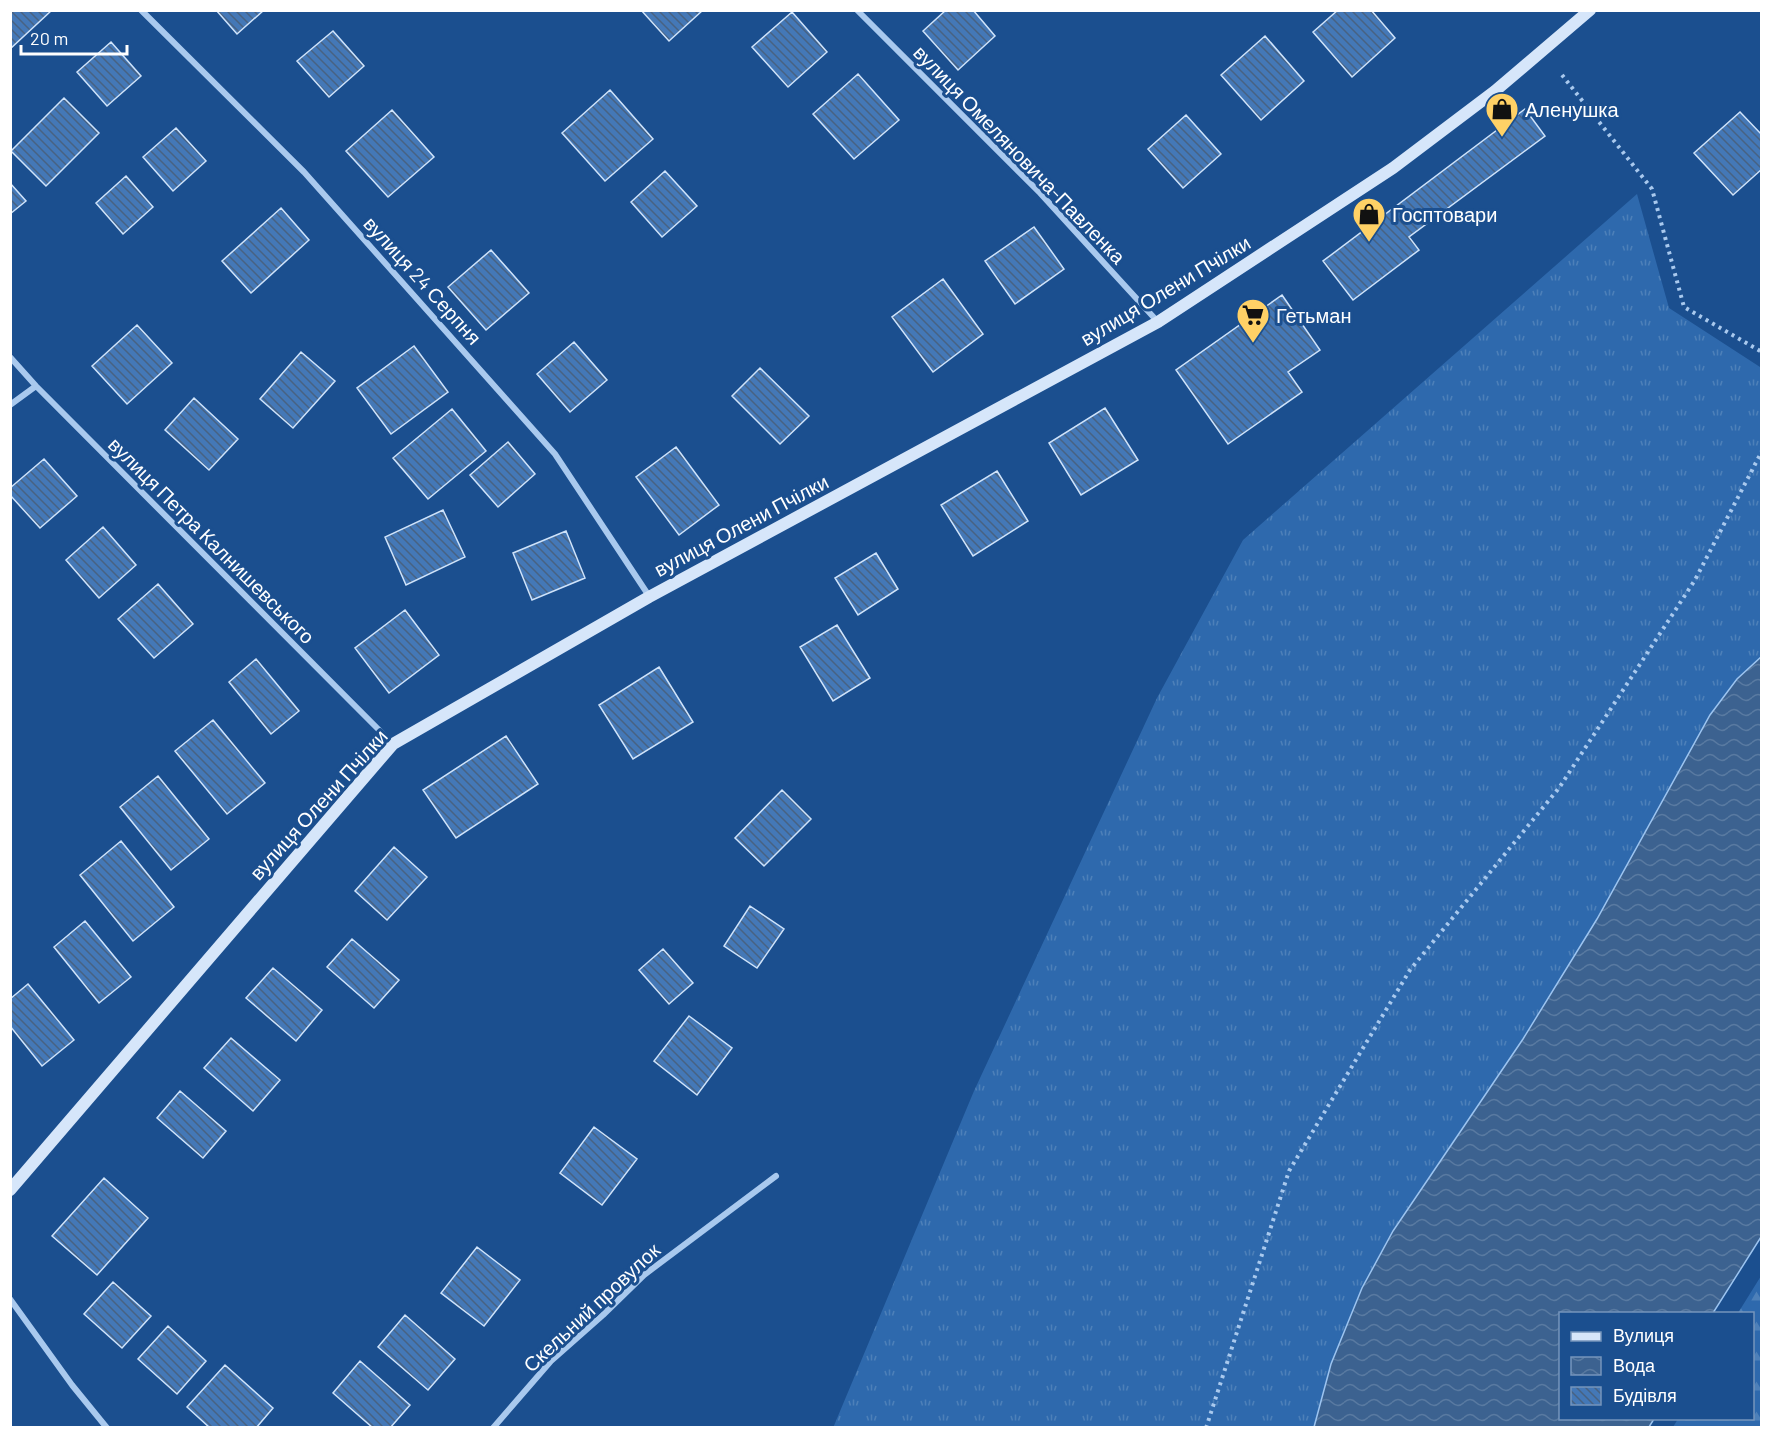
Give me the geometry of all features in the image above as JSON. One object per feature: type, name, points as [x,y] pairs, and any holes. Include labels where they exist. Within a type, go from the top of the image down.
[{"type":"street","name":"вулиця 24 Серпня","points":[[141,10],[304,172],[555,454],[650,597]]},
{"type":"street","name":"вулиця Омеляновича-Павленка","points":[[857,10],[1040,193],[1158,322]]},
{"type":"street","name":"вулиця Олени Пчілки","points":[[10,1190],[393,744],[650,597],[1158,322],[1393,168],[1495,91],[1590,10]]},
{"type":"street","name":"вулиця Петра Калнишевського","points":[[10,357],[36,386],[393,744]]},
{"type":"street","points":[[10,405],[36,386]]},
{"type":"street","name":"Скельний провулок","points":[[493,1428],[551,1361],[644,1275],[776,1176]]},
{"type":"street","points":[[10,1299],[107,1428]]},
{"type":"path","points":[[1562,75],[1652,189],[1684,307],[1761,351]]},
{"type":"path","points":[[1206,1428],[1289,1171],[1410,970],[1565,778],[1695,580],[1761,451]]},
{"type":"green space","points":[[1637,194],[1669,308],[1761,366],[1761,657],[1737,679],[1710,715],[1597,919],[1523,1039],[1392,1231],[1362,1288],[1331,1364],[1314,1427],[833,1428],[974,1091],[1157,698],[1243,540]]},
{"type":"green space","points":[[1761,1276],[1761,1427],[1673,1427],[1677,1420],[1754,1420],[1754,1312],[1739,1312]]},
{"type":"water","points":[[1761,657],[1761,1237],[1714,1312],[1559,1312],[1559,1420],[1653,1420],[1649,1427],[1314,1427],[1331,1364],[1362,1288],[1393,1231],[1523,1039],[1597,919],[1710,715],[1737,679]]},
{"type":"building","points":[[10,10],[52,10],[10,49]]},
{"type":"building","points":[[216,10],[264,10],[237,34]]},
{"type":"building","points":[[641,10],[703,10],[669,41]]},
{"type":"building","points":[[946,10],[973,10],[995,36],[958,70],[923,31]]},
{"type":"building","points":[[1338,10],[1371,10],[1395,38],[1352,77],[1313,32]]},
{"type":"building","points":[[792,12],[827,52],[788,87],[752,47]]},
{"type":"building","points":[[333,31],[364,66],[329,97],[297,61]]},
{"type":"building","points":[[1265,36],[1304,81],[1261,120],[1221,75]]},
{"type":"building","points":[[111,42],[141,76],[107,106],[77,72]]},
{"type":"building","points":[[858,74],[899,120],[854,159],[813,114]]},
{"type":"building","points":[[610,90],[653,139],[605,181],[562,133]]},
{"type":"building","points":[[64,98],[99,133],[46,186],[11,151]]},
{"type":"building","points":[[1525,109],[1545,136],[1409,237],[1419,250],[1353,300],[1323,261]]},
{"type":"building","points":[[392,110],[434,157],[388,197],[346,151]]},
{"type":"building","points":[[1740,112],[1762,135],[1762,169],[1733,195],[1694,153]]},
{"type":"building","points":[[1186,115],[1221,154],[1183,188],[1148,149]]},
{"type":"building","points":[[176,128],[206,161],[173,191],[143,157]]},
{"type":"building","points":[[665,171],[697,206],[662,237],[631,202]]},
{"type":"building","points":[[126,176],[153,207],[123,234],[96,203]]},
{"type":"building","points":[[10,183],[26,201],[10,214]]},
{"type":"building","points":[[281,208],[309,240],[251,293],[222,261]]},
{"type":"building","points":[[1034,227],[1064,269],[1015,304],[985,261]]},
{"type":"building","points":[[491,250],[529,293],[486,330],[448,287]]},
{"type":"building","points":[[943,279],[983,334],[933,372],[892,317]]},
{"type":"building","points":[[1282,295],[1320,350],[1288,372],[1302,392],[1228,444],[1176,370]]},
{"type":"building","points":[[137,325],[172,363],[127,404],[92,366]]},
{"type":"building","points":[[574,342],[607,380],[570,412],[537,374]]},
{"type":"building","points":[[414,346],[448,392],[391,434],[357,388]]},
{"type":"building","points":[[301,352],[335,381],[293,428],[260,399]]},
{"type":"building","points":[[760,368],[809,416],[780,444],[732,396]]},
{"type":"building","points":[[194,398],[238,439],[209,470],[165,430]]},
{"type":"building","points":[[1105,408],[1138,460],[1081,495],[1049,443]]},
{"type":"building","points":[[452,409],[486,451],[428,499],[393,458]]},
{"type":"building","points":[[508,442],[535,474],[498,507],[470,475]]},
{"type":"building","points":[[676,447],[719,505],[679,535],[636,477]]},
{"type":"building","points":[[44,459],[77,496],[40,528],[10,495],[10,488]]},
{"type":"building","points":[[997,471],[1028,521],[973,556],[941,505]]},
{"type":"building","points":[[443,510],[465,557],[406,585],[385,537]]},
{"type":"building","points":[[103,527],[136,565],[99,598],[66,560]]},
{"type":"building","points":[[566,531],[585,578],[532,600],[513,553]]},
{"type":"building","points":[[876,553],[898,589],[858,615],[835,578]]},
{"type":"building","points":[[158,584],[193,624],[154,658],[118,619]]},
{"type":"building","points":[[405,610],[439,655],[389,693],[355,648]]},
{"type":"building","points":[[837,625],[870,678],[833,701],[800,647]]},
{"type":"building","points":[[256,659],[299,711],[271,734],[229,682]]},
{"type":"building","points":[[659,667],[693,722],[633,759],[599,705]]},
{"type":"building","points":[[213,720],[265,783],[227,814],[175,751]]},
{"type":"building","points":[[506,736],[538,784],[456,838],[423,790]]},
{"type":"building","points":[[158,776],[209,839],[171,870],[120,807]]},
{"type":"building","points":[[782,790],[811,819],[764,866],[735,838]]},
{"type":"building","points":[[121,841],[174,907],[133,941],[80,875]]},
{"type":"building","points":[[394,847],[427,877],[387,920],[355,891]]},
{"type":"building","points":[[750,906],[784,929],[757,968],[724,946]]},
{"type":"building","points":[[85,921],[131,977],[99,1003],[54,947]]},
{"type":"building","points":[[352,939],[399,980],[374,1008],[327,967]]},
{"type":"building","points":[[663,949],[693,983],[669,1004],[639,970]]},
{"type":"building","points":[[273,968],[322,1010],[296,1041],[246,998]]},
{"type":"building","points":[[28,984],[74,1040],[42,1066],[10,1026],[10,999]]},
{"type":"building","points":[[689,1016],[732,1048],[697,1095],[654,1061]]},
{"type":"building","points":[[231,1038],[280,1080],[253,1111],[204,1068]]},
{"type":"building","points":[[180,1091],[226,1131],[203,1158],[157,1118]]},
{"type":"building","points":[[594,1127],[637,1159],[602,1205],[560,1173]]},
{"type":"building","points":[[104,1178],[148,1218],[97,1275],[52,1236]]},
{"type":"building","points":[[477,1247],[520,1280],[484,1326],[441,1293]]},
{"type":"building","points":[[113,1282],[151,1316],[122,1348],[84,1314]]},
{"type":"building","points":[[405,1315],[455,1359],[428,1390],[378,1347]]},
{"type":"building","points":[[168,1326],[206,1361],[177,1394],[138,1359]]},
{"type":"building","points":[[360,1361],[410,1405],[390,1428],[373,1428],[333,1393]]},
{"type":"building","points":[[225,1365],[273,1408],[256,1428],[210,1428],[187,1407]]},
{"type":"place","name":"Аленушка","points":[[1502,138]]},
{"type":"place","name":"Госптовари","points":[[1369,243]]},
{"type":"place","name":"Гетьман","points":[[1253,344]]}]
